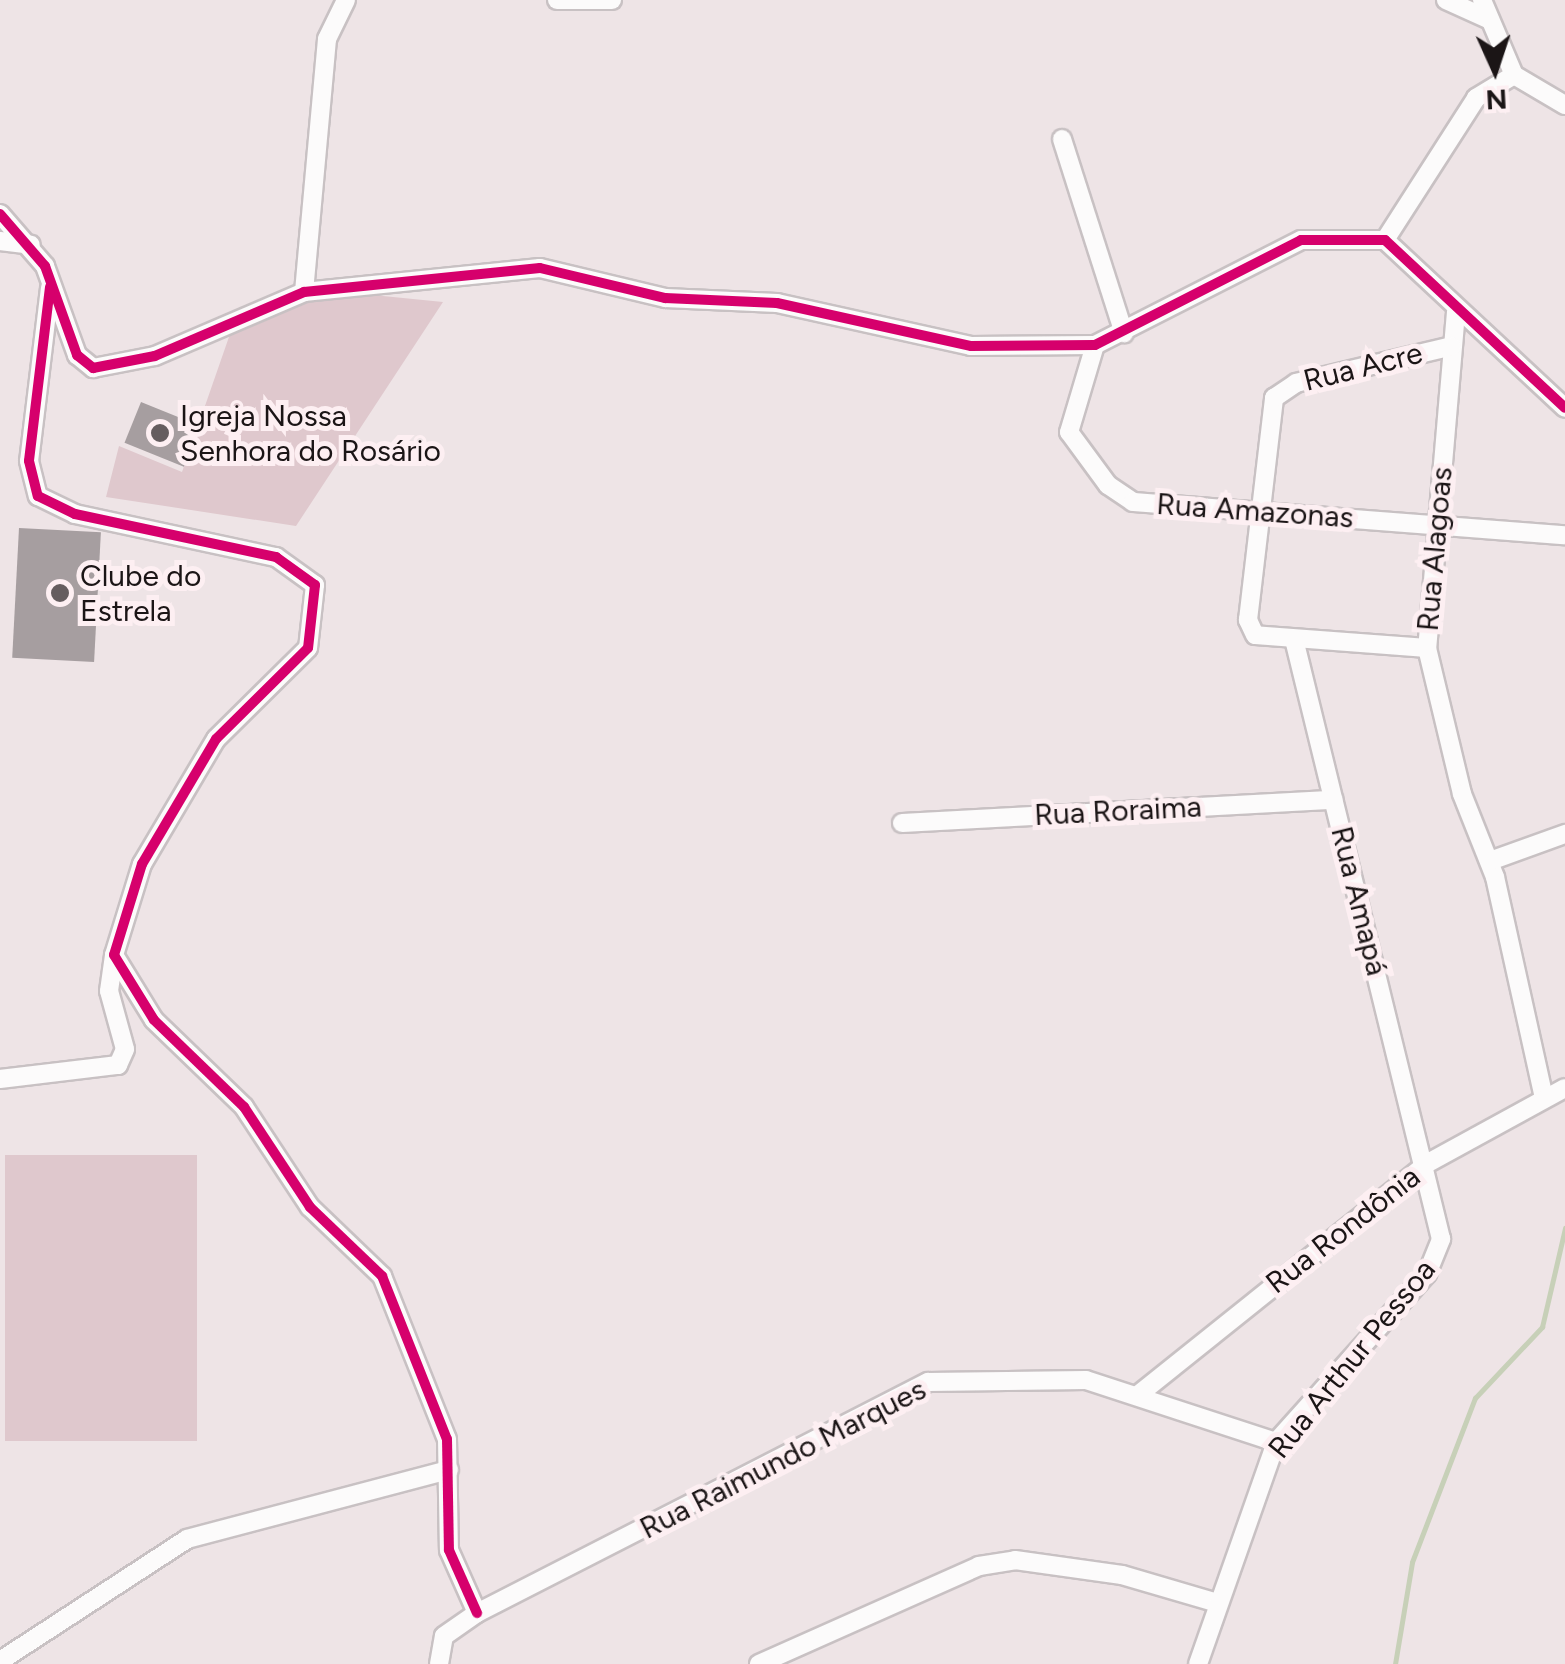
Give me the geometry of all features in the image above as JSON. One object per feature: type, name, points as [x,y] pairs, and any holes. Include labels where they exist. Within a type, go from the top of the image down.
[{"type":"street","points":[[304,292],[327,40],[346,0]]},
{"type":"street","points":[[557,0],[612,0]]},
{"type":"street","points":[[1446,0],[1490,20]]},
{"type":"street","points":[[1482,0],[1514,75],[1565,105]]},
{"type":"street","points":[[1385,240],[1476,98],[1514,75]]},
{"type":"street","points":[[1062,140],[1124,334]]},
{"type":"street","points":[[0,214],[32,245],[77,355],[92,368],[155,356],[304,292],[568,270],[640,294],[747,298],[971,346],[1095,345],[1124,334],[1301,240],[1385,240],[1456,312],[1511,350],[1565,408]]},
{"type":"street","points":[[0,241],[32,245]]},
{"type":"street","points":[[0,1079],[118,1065],[125,1050],[108,991],[114,955],[142,864],[216,738],[288,675],[318,614],[316,585],[276,557],[64,512],[38,496],[29,462],[50,286]]},
{"type":"street","name":"Rua Alagoas","points":[[1456,312],[1426,648],[1462,794],[1490,861],[1544,1098]]},
{"type":"street","name":"Rua Amazonas","points":[[1095,345],[1069,432],[1108,485],[1133,502],[1565,535]]},
{"type":"street","name":"Rua Acre","points":[[1426,648],[1294,638],[1249,630],[1268,414],[1281,389],[1452,346]]},
{"type":"street","name":"Rua Amapá","points":[[1294,638],[1426,1164]]},
{"type":"street","name":"Rua Roraima","points":[[902,823],[1333,800]]},
{"type":"street","points":[[1490,861],[1565,834]]},
{"type":"street","points":[[114,955],[154,1020],[244,1107],[310,1208],[382,1276],[447,1439],[449,1550],[477,1614]]},
{"type":"street","name":"Rua Rondônia","points":[[1138,1395],[1426,1164],[1565,1088]]},
{"type":"street","name":"Rua Arthur Pessoa","points":[[1198,1664],[1276,1442],[1436,1259],[1439,1218],[1426,1164]]},
{"type":"street","name":"Rua Raimundo Marques","points":[[440,1664],[444,1636],[477,1614],[928,1382],[1041,1376],[1138,1395],[1276,1442]]},
{"type":"street","points":[[0,1660],[187,1539],[449,1470]]},
{"type":"street","points":[[759,1664],[979,1566],[1015,1560],[1122,1575],[1218,1603]]},
{"type":"shaded area","points":[[323,290],[443,302],[296,526],[106,497],[119,446],[182,472],[230,334]]},
{"type":"shaded area","points":[[5,1155],[197,1155],[197,1441],[5,1441]]},
{"type":"building","name":"Igreja Nossa Senhora do Rosário","points":[[141,402],[200,426],[184,467],[125,443]]},
{"type":"building","name":"Clube do Estrela","points":[[19,528],[101,532],[94,662],[12,658]]},
{"type":"waterway","points":[[1395,1664],[1412,1562],[1475,1398],[1542,1327],[1565,1228]]},
{"type":"cycle path","points":[[0,214],[45,266],[77,355],[93,368],[155,356],[304,292],[540,268],[665,298],[777,303],[971,346],[1095,345],[1301,240],[1385,240],[1565,408]]},
{"type":"cycle path","points":[[50,287],[29,461],[38,496],[75,514],[276,557],[315,585],[308,648],[216,739],[142,864],[114,955],[154,1020],[244,1107],[310,1207],[382,1276],[447,1439],[449,1550],[477,1613]]},
{"type":"place","name":"Igreja Nossa Senhora do Rosário","points":[[160,433]]},
{"type":"place","name":"Clube do Estrela","points":[[60,593]]}]
